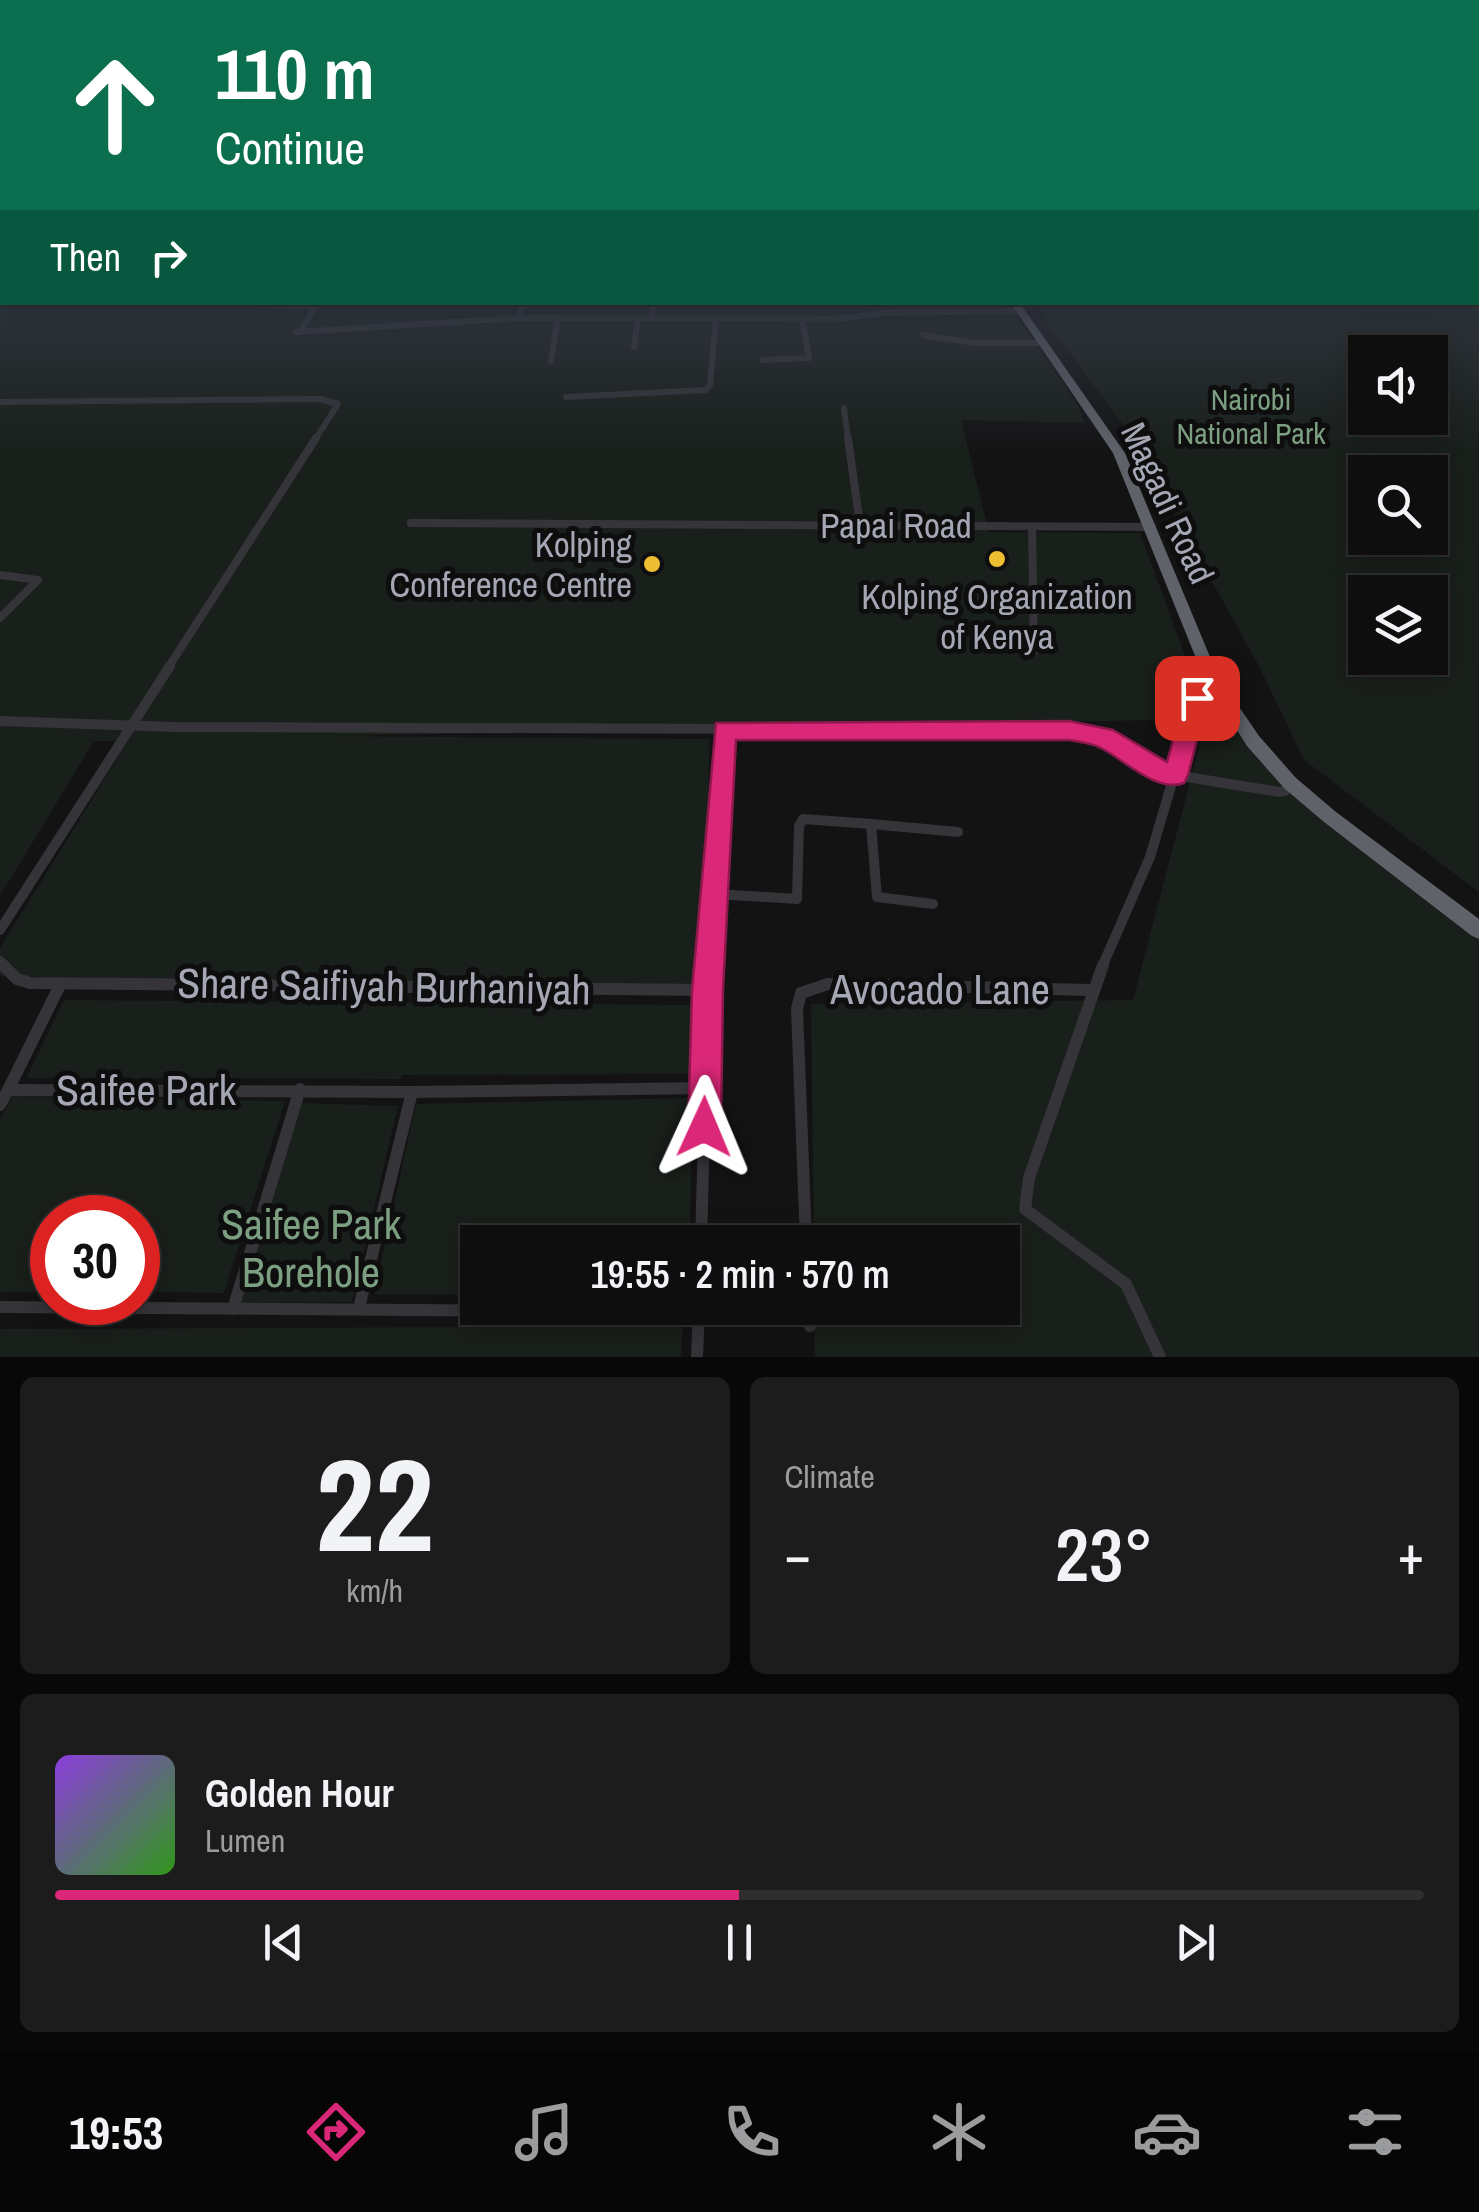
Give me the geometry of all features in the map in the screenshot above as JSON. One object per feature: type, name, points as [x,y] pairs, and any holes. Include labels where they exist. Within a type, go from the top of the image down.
[{"type":"highway","name":"Magadi Road","points":[[1032,328],[1111,440],[1152,526],[1212,678],[1253,742],[1290,783],[1479,930]]},
{"type":"street","points":[[301,328],[298,332],[356,328]]},
{"type":"street","points":[[551,361],[556,328]]},
{"type":"street","points":[[634,347],[637,328]]},
{"type":"street","points":[[566,397],[706,390],[710,385],[715,328]]},
{"type":"street","points":[[763,360],[810,358],[804,328]]},
{"type":"street","points":[[923,335],[974,344],[1041,342]]},
{"type":"street","points":[[0,402],[320,399],[338,404],[0,930]]},
{"type":"street","points":[[844,408],[860,525]]},
{"type":"street","name":"Papai Road","points":[[411,523],[1152,526]]},
{"type":"street","points":[[1032,526],[1034,651]]},
{"type":"street","points":[[0,575],[35,576],[38,580],[0,618]]},
{"type":"street","points":[[1160,1357],[1126,1284],[1025,1209],[1029,1178],[1092,990],[1150,857],[1197,698],[1212,678]]},
{"type":"street","points":[[0,721],[128,726],[1069,730],[1104,737],[1146,765],[1175,775],[1278,792],[1286,791],[1290,783]]},
{"type":"street","points":[[702,1225],[708,990],[725,730]]},
{"type":"street","points":[[716,894],[796,899],[801,820],[958,832]]},
{"type":"street","points":[[872,824],[876,897],[933,904]]},
{"type":"street","points":[[0,961],[17,980],[60,983],[8,1090]]},
{"type":"street","name":"Share Saifiyah Burhaniyah","points":[[60,983],[708,990]]},
{"type":"street","name":"Avocado Lane","points":[[805,1225],[797,1009],[800,992],[828,984],[1092,990]]},
{"type":"street","name":"Saifee Park","points":[[0,1106],[8,1090],[412,1092],[706,1088]]},
{"type":"street","points":[[234,1308],[300,1089]]},
{"type":"street","points":[[359,1308],[412,1092]]},
{"type":"street","points":[[0,1308],[460,1309]]},
{"type":"street","points":[[697,1357],[698,1325]]},
{"type":"green space","points":[[0,328],[1024,328],[1076,403],[1085,423],[961,420],[989,532],[1140,533],[1188,664],[1158,720],[334,736],[709,739],[708,990],[0,976],[0,948],[128,741],[94,741],[0,896]]},
{"type":"green space","name":"Nairobi National Park","points":[[1052,328],[1479,328],[1479,892],[1304,760],[1259,666],[1129,433]]},
{"type":"green space","points":[[1213,694],[1262,764],[1479,940],[1479,1357],[815,1357],[814,1325],[1020,1325],[1020,1225],[814,1225],[811,1004],[1133,1000]]},
{"type":"green space","points":[[64,1000],[694,1005],[689,1074],[402,1075],[401,1079],[26,1078]]},
{"type":"green space","points":[[12,1097],[285,1101],[224,1293],[160,1292],[160,1195],[30,1195],[30,1292],[0,1292],[0,1120]]},
{"type":"green space","points":[[692,1098],[690,1225],[460,1225],[460,1295],[374,1294],[416,1104]]},
{"type":"green space","name":"Saifee Park Borehole","points":[[301,1103],[398,1106],[352,1302],[239,1303]]},
{"type":"green space","points":[[683,1326],[681,1357],[0,1357],[0,1329]]},
{"type":"place","name":"Kolping Organization of Kenya","points":[[997,559]]},
{"type":"place","name":"Kolping Conference Centre","points":[[652,564]]},
{"type":"route","points":[[704,1127],[708,990],[725,730],[1069,730],[1104,737],[1146,765],[1175,775],[1197,698]]}]
